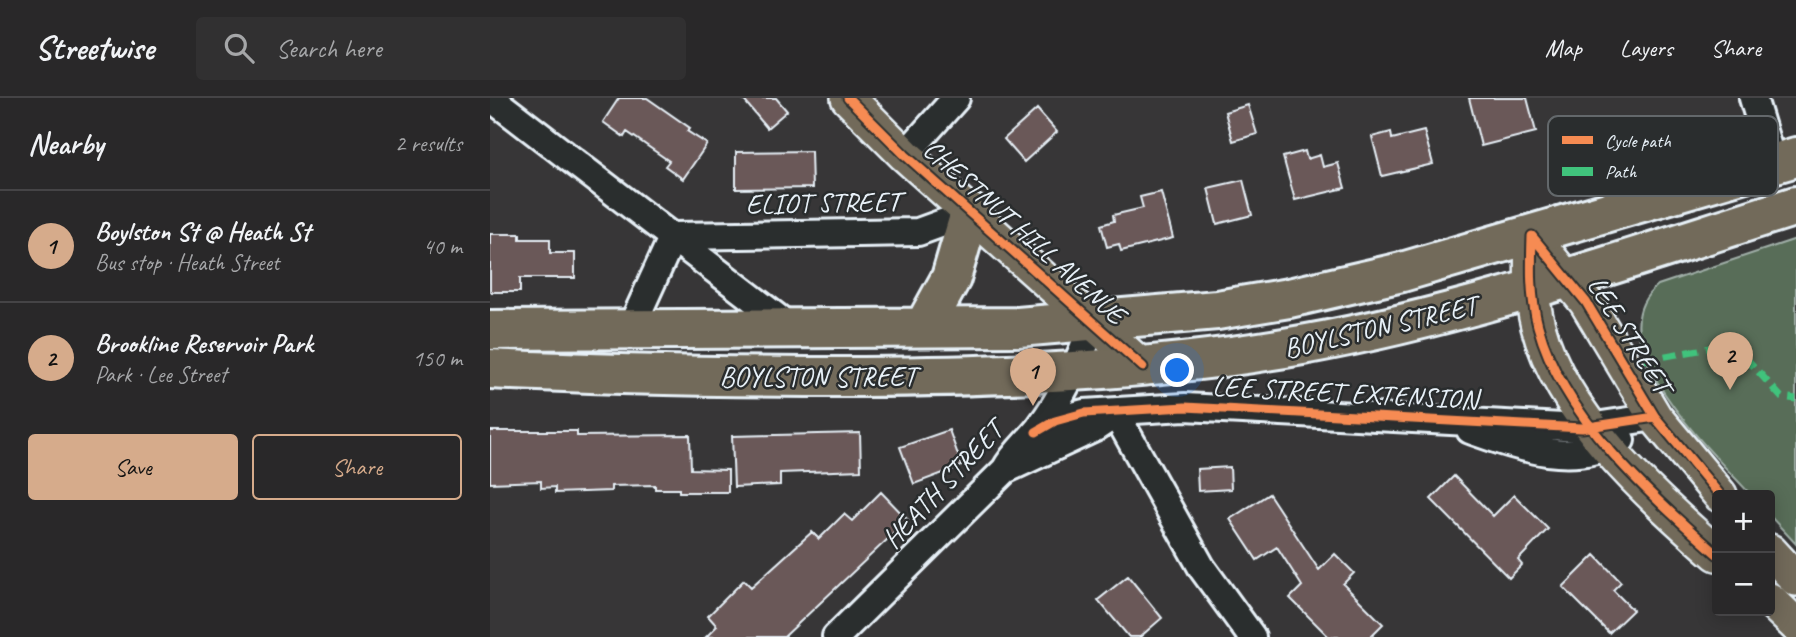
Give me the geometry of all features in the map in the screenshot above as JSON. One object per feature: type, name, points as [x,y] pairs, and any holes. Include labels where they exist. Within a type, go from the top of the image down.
[{"type":"highway","name":"BOYLSTON STREET","points":[[490,330],[1018,327],[1197,312],[1289,298],[1391,275],[1665,196]]},
{"type":"highway","name":"BOYLSTON STREET","points":[[490,369],[788,377],[1074,372],[1143,367],[1342,337],[1446,313],[1796,206]]},
{"type":"highway","points":[[925,327],[951,278],[970,213]]},
{"type":"main road","name":"CHESTNUT HILL AVENUE","points":[[848,98],[905,155],[1143,367]]},
{"type":"main road","name":"LEE STREET","points":[[1532,236],[1549,282],[1586,302],[1655,417],[1716,490]]},
{"type":"main road","points":[[1549,282],[1537,324],[1547,352],[1565,386],[1601,437],[1659,502],[1716,553]]},
{"type":"main road","points":[[1772,553],[1796,579]]},
{"type":"main road","points":[[1775,605],[1796,625]]},
{"type":"street","points":[[491,98],[791,328]]},
{"type":"street","points":[[905,155],[956,98]]},
{"type":"street","points":[[1753,98],[1762,116]]},
{"type":"street","name":"ELIOT STREET","points":[[673,236],[918,232],[970,213]]},
{"type":"street","points":[[630,330],[673,236]]},
{"type":"street","name":"HEATH STREET","points":[[836,637],[1005,470],[1017,450],[1035,432],[1074,372],[1093,322]]},
{"type":"street","name":"LEE STREET EXTENSION","points":[[1035,432],[1073,415],[1185,407],[1224,408],[1449,423],[1508,443],[1554,453],[1581,454],[1601,437],[1655,417]]},
{"type":"street","points":[[1116,414],[1202,568],[1252,637]]},
{"type":"street","name":"LEE STREET EXTENSION","points":[[1005,470],[1095,428],[1116,414]]},
{"type":"green space","points":[[1796,239],[1796,544],[1775,521],[1775,490],[1746,490],[1688,425],[1648,364],[1639,335],[1641,308],[1658,285]]},
{"type":"building","points":[[619,98],[647,98],[690,128],[687,131],[707,144],[683,179],[665,166],[669,161],[627,132],[624,137],[603,122]]},
{"type":"building","points":[[742,98],[776,98],[787,111],[767,128]]},
{"type":"building","points":[[1469,98],[1527,98],[1536,132],[1481,146]]},
{"type":"building","points":[[1248,105],[1257,134],[1233,141],[1225,112]]},
{"type":"building","points":[[1037,109],[1057,132],[1024,162],[1004,139]]},
{"type":"building","points":[[1424,131],[1433,164],[1382,176],[1372,137],[1391,132],[1392,139]]},
{"type":"building","points":[[811,151],[812,188],[736,189],[736,152]]},
{"type":"building","points":[[1305,151],[1307,159],[1320,155],[1323,167],[1338,163],[1345,188],[1295,200],[1283,157]]},
{"type":"building","points":[[1243,180],[1252,215],[1217,224],[1208,188]]},
{"type":"building","points":[[1161,192],[1173,238],[1121,251],[1119,244],[1107,247],[1101,225],[1114,221],[1113,215],[1143,208],[1140,197]]},
{"type":"building","points":[[490,234],[520,234],[520,239],[550,239],[550,253],[575,253],[575,278],[520,278],[520,292],[490,292]]},
{"type":"building","points":[[949,430],[962,466],[914,484],[900,447]]},
{"type":"building","points":[[490,431],[577,431],[577,436],[690,435],[691,469],[728,470],[728,492],[679,492],[679,489],[655,489],[655,485],[611,486],[611,491],[555,493],[555,487],[541,488],[541,481],[490,483]]},
{"type":"building","points":[[860,433],[861,470],[780,473],[780,485],[734,487],[732,436]]},
{"type":"building","points":[[1230,467],[1231,489],[1198,491],[1197,469]]},
{"type":"building","points":[[1454,476],[1493,516],[1514,495],[1548,529],[1518,560],[1522,565],[1509,578],[1431,499]]},
{"type":"building","points":[[881,492],[908,520],[784,637],[706,637],[717,626],[708,616],[744,580],[751,587],[812,532],[819,539],[844,514],[852,521]]},
{"type":"building","points":[[1269,494],[1319,570],[1335,554],[1354,573],[1343,584],[1383,624],[1370,637],[1329,637],[1290,598],[1302,586],[1277,547],[1257,560],[1230,519]]},
{"type":"building","points":[[1595,555],[1621,582],[1613,590],[1633,610],[1609,633],[1563,587]]},
{"type":"building","points":[[1128,576],[1162,618],[1140,637],[1129,637],[1098,600]]},
{"type":"marked path","points":[[1644,360],[1727,345],[1747,359],[1781,397],[1796,399]]},
{"type":"cycle path","points":[[848,98],[905,155],[1143,367]]},
{"type":"cycle path","points":[[1532,236],[1535,315],[1550,359],[1567,391],[1611,452],[1664,506],[1716,553]]},
{"type":"cycle path","points":[[1532,236],[1586,302],[1655,417],[1716,490]]},
{"type":"cycle path","points":[[1036,432],[1055,421],[1084,413],[1185,407],[1582,428],[1655,417]]},
{"type":"place","name":"Brookline Reservoir Park","points":[[1730,390]]},
{"type":"place","name":"Boylston St @ Heath St","points":[[1033,406]]}]
